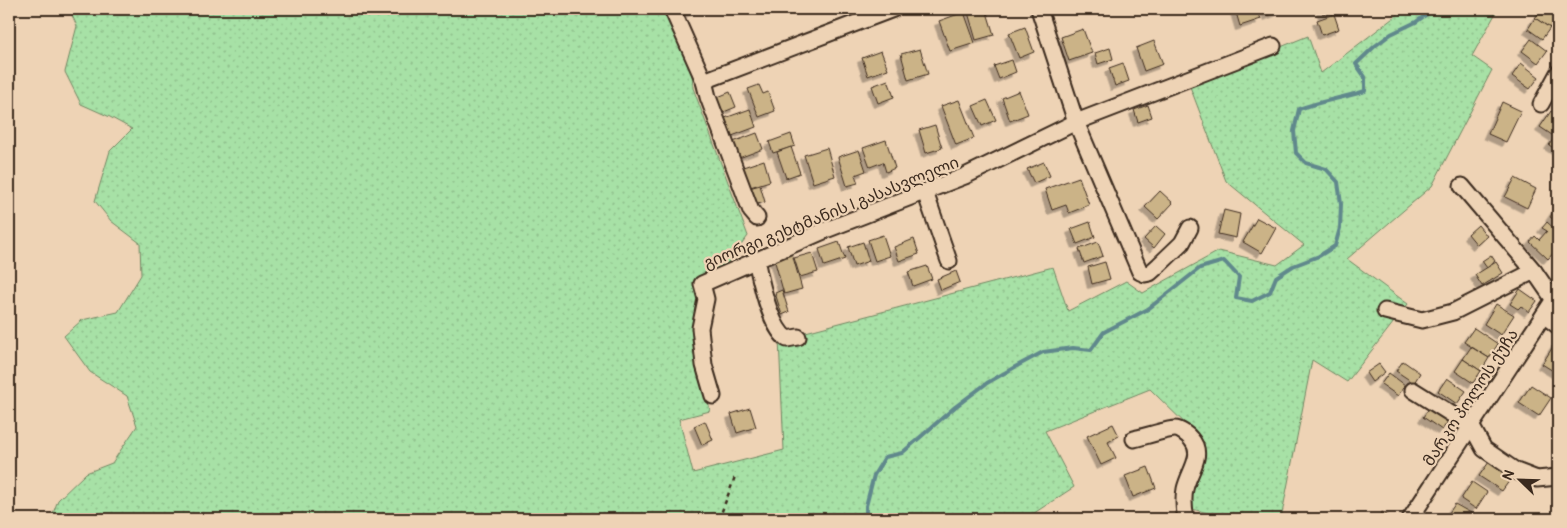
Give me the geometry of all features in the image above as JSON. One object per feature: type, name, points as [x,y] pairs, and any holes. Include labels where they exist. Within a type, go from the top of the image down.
[{"type":"street","points":[[672,9],[704,81],[708,97],[751,211],[757,218]]},
{"type":"street","points":[[704,81],[893,9]]},
{"type":"street","points":[[1039,9],[1076,122],[1140,272],[1150,274],[1182,243],[1190,228]]},
{"type":"street","name":"გიორგი გეხტმანის I გასასვლელი","points":[[713,396],[704,365],[700,328],[706,299],[702,284],[826,230],[966,176],[1076,122],[1273,46]]},
{"type":"street","points":[[1541,104],[1558,73]]},
{"type":"street","points":[[1462,186],[1556,297]]},
{"type":"street","points":[[925,192],[949,261]]},
{"type":"street","points":[[756,259],[771,314],[780,333],[787,339],[798,337]]},
{"type":"street","points":[[1385,311],[1422,320],[1453,312],[1534,271]]},
{"type":"street","name":"მარკო პოლოს ქუჩა","points":[[1410,519],[1556,297]]},
{"type":"street","points":[[1544,316],[1558,326]]},
{"type":"street","points":[[1414,390],[1472,427],[1484,449],[1516,471],[1537,479],[1558,477]]},
{"type":"street","points":[[1134,439],[1175,429],[1188,435],[1196,444],[1198,451],[1196,461],[1186,488],[1184,504],[1186,519]]},
{"type":"path","points":[[719,519],[736,474]]},
{"type":"green space","points":[[69,9],[669,9],[692,73],[693,88],[748,236],[697,303],[697,338],[710,411],[679,419],[693,473],[784,450],[779,339],[1053,267],[1068,311],[1126,281],[1143,293],[1219,251],[1277,265],[1304,245],[1226,181],[1189,84],[1308,36],[1321,73],[1405,9],[1498,9],[1472,56],[1492,70],[1432,186],[1347,259],[1408,304],[1347,382],[1312,360],[1281,519],[1232,519],[1180,506],[1205,443],[1150,389],[1045,431],[1074,487],[1025,519],[51,519],[58,500],[86,473],[112,463],[137,426],[127,396],[90,372],[64,336],[82,320],[118,312],[141,275],[140,243],[111,221],[95,201],[110,151],[132,129],[81,104],[65,72],[77,26]]},
{"type":"building","points":[[676,9],[700,9],[679,17]]},
{"type":"building","points":[[967,9],[986,9],[994,35],[976,40]]},
{"type":"building","points":[[1235,9],[1257,9],[1261,19],[1240,26]]},
{"type":"building","points":[[1265,9],[1280,9],[1281,11],[1268,16]]},
{"type":"building","points":[[1321,9],[1337,9],[1323,14]]},
{"type":"building","points":[[1542,9],[1557,18],[1550,28],[1535,18]]},
{"type":"building","points":[[964,12],[975,43],[950,51],[939,21]]},
{"type":"building","points":[[1334,14],[1339,29],[1322,35],[1317,20]]},
{"type":"building","points":[[1535,18],[1550,28],[1542,39],[1528,29]]},
{"type":"building","points":[[1025,27],[1034,52],[1019,58],[1009,33]]},
{"type":"building","points":[[1083,29],[1092,53],[1069,61],[1061,37]]},
{"type":"building","points":[[1531,39],[1547,51],[1538,63],[1522,51]]},
{"type":"building","points":[[1154,41],[1163,64],[1144,71],[1136,48]]},
{"type":"building","points":[[1110,48],[1113,59],[1098,64],[1095,53]]},
{"type":"building","points":[[920,49],[928,74],[908,80],[901,54]]},
{"type":"building","points":[[881,51],[888,69],[868,76],[862,58]]},
{"type":"building","points":[[1012,60],[1016,72],[999,79],[994,66]]},
{"type":"building","points":[[1123,63],[1129,81],[1115,86],[1109,68]]},
{"type":"building","points":[[1521,63],[1539,77],[1530,89],[1512,76]]},
{"type":"building","points":[[888,80],[894,97],[878,103],[872,86]]},
{"type":"building","points":[[759,85],[763,94],[768,92],[775,111],[759,117],[748,89]]},
{"type":"building","points":[[1019,91],[1028,114],[1010,121],[1002,98]]},
{"type":"building","points":[[730,92],[736,107],[719,114],[713,99]]},
{"type":"building","points":[[959,100],[974,138],[956,145],[941,106]]},
{"type":"building","points":[[987,100],[996,120],[982,126],[973,106]]},
{"type":"building","points":[[1502,102],[1521,111],[1506,142],[1488,134]]},
{"type":"building","points":[[1148,105],[1152,117],[1138,122],[1134,110]]},
{"type":"building","points":[[750,109],[756,127],[732,136],[725,118]]},
{"type":"building","points":[[1551,111],[1558,116],[1558,151],[1549,145],[1555,137],[1540,127]]},
{"type":"building","points":[[935,125],[942,148],[926,153],[919,130]]},
{"type":"building","points":[[757,133],[763,149],[739,158],[733,142]]},
{"type":"building","points":[[791,134],[795,146],[773,153],[769,142]]},
{"type":"building","points":[[886,140],[895,168],[886,172],[883,162],[870,167],[863,148]]},
{"type":"building","points":[[791,147],[800,173],[786,178],[777,152]]},
{"type":"building","points":[[827,148],[835,176],[813,183],[804,155]]},
{"type":"building","points":[[859,150],[866,171],[855,175],[858,183],[847,186],[838,157]]},
{"type":"building","points":[[764,160],[770,181],[747,188],[740,168]]},
{"type":"building","points":[[1044,162],[1050,176],[1034,183],[1027,169]]},
{"type":"building","points":[[1079,177],[1089,205],[1069,213],[1066,205],[1052,210],[1045,189]]},
{"type":"building","points":[[1515,178],[1536,189],[1527,208],[1505,197]]},
{"type":"building","points":[[760,185],[765,202],[754,205],[749,188]]},
{"type":"building","points":[[1160,191],[1173,203],[1158,219],[1145,207]]},
{"type":"building","points":[[1558,205],[1558,222],[1550,217]]},
{"type":"building","points":[[1224,210],[1240,214],[1236,238],[1218,234]]},
{"type":"building","points":[[1257,218],[1276,228],[1262,253],[1243,242]]},
{"type":"building","points":[[1090,222],[1095,237],[1077,244],[1071,229]]},
{"type":"building","points":[[1547,222],[1558,232],[1558,248],[1548,259],[1530,242],[1535,236],[1539,240],[1547,231],[1542,228]]},
{"type":"building","points":[[1478,225],[1487,236],[1477,245],[1468,234]]},
{"type":"building","points":[[1156,226],[1165,234],[1154,248],[1144,239]]},
{"type":"building","points":[[883,235],[890,256],[875,261],[868,240]]},
{"type":"building","points":[[914,239],[919,254],[899,261],[894,247]]},
{"type":"building","points":[[839,242],[845,259],[824,266],[819,249]]},
{"type":"building","points":[[863,242],[869,261],[854,266],[848,247]]},
{"type":"building","points":[[1098,242],[1103,256],[1084,263],[1079,249]]},
{"type":"building","points":[[791,250],[802,289],[784,294],[773,255]]},
{"type":"building","points":[[812,253],[818,272],[800,277],[794,258]]},
{"type":"building","points":[[1491,255],[1495,261],[1487,268],[1482,261]]},
{"type":"building","points":[[1105,262],[1110,279],[1092,284],[1088,267]]},
{"type":"building","points":[[1496,262],[1503,273],[1482,286],[1475,275]]},
{"type":"building","points":[[927,266],[932,279],[913,286],[908,272]]},
{"type":"building","points":[[956,271],[960,282],[941,290],[937,279]]},
{"type":"building","points":[[1520,289],[1537,301],[1529,312],[1521,306],[1518,309],[1510,304]]},
{"type":"building","points":[[782,290],[789,312],[782,315],[775,293]]},
{"type":"building","points":[[1496,304],[1514,315],[1501,335],[1484,324]]},
{"type":"building","points":[[1474,328],[1498,344],[1489,358],[1464,342]]},
{"type":"building","points":[[1556,342],[1558,343],[1558,374],[1542,364]]},
{"type":"building","points":[[1471,347],[1489,358],[1481,371],[1463,359]]},
{"type":"building","points":[[1463,359],[1481,371],[1473,383],[1455,371]]},
{"type":"building","points":[[1403,361],[1420,373],[1414,383],[1396,371]]},
{"type":"building","points":[[1379,364],[1385,372],[1372,382],[1366,373]]},
{"type":"building","points":[[1389,373],[1405,385],[1398,396],[1381,384]]},
{"type":"building","points":[[1447,378],[1466,391],[1457,404],[1438,391]]},
{"type":"building","points":[[1531,385],[1551,398],[1539,416],[1519,403]]},
{"type":"building","points":[[1430,407],[1449,420],[1442,430],[1423,417]]},
{"type":"building","points":[[750,408],[756,427],[737,433],[731,414]]},
{"type":"building","points":[[705,421],[713,440],[702,445],[694,426]]},
{"type":"building","points":[[1113,424],[1119,436],[1108,442],[1116,458],[1101,465],[1087,436]]},
{"type":"building","points":[[1489,462],[1512,477],[1502,491],[1479,476]]},
{"type":"building","points":[[1148,467],[1156,488],[1133,497],[1125,476]]},
{"type":"building","points":[[1472,482],[1487,492],[1476,509],[1461,499]]},
{"type":"building","points":[[1455,504],[1471,513],[1467,519],[1445,519]]},
{"type":"building","points":[[1382,512],[1393,519],[1377,519]]},
{"type":"waterway","points":[[866,519],[866,506],[874,475],[885,457],[902,453],[955,407],[987,383],[1043,352],[1073,348],[1091,350],[1104,332],[1148,309],[1200,268],[1224,261],[1239,277],[1236,298],[1252,301],[1270,292],[1276,277],[1293,266],[1319,256],[1335,246],[1340,228],[1341,204],[1338,182],[1326,169],[1306,163],[1296,153],[1294,131],[1299,109],[1365,91],[1365,77],[1356,64],[1391,34],[1416,22],[1434,9]]}]
